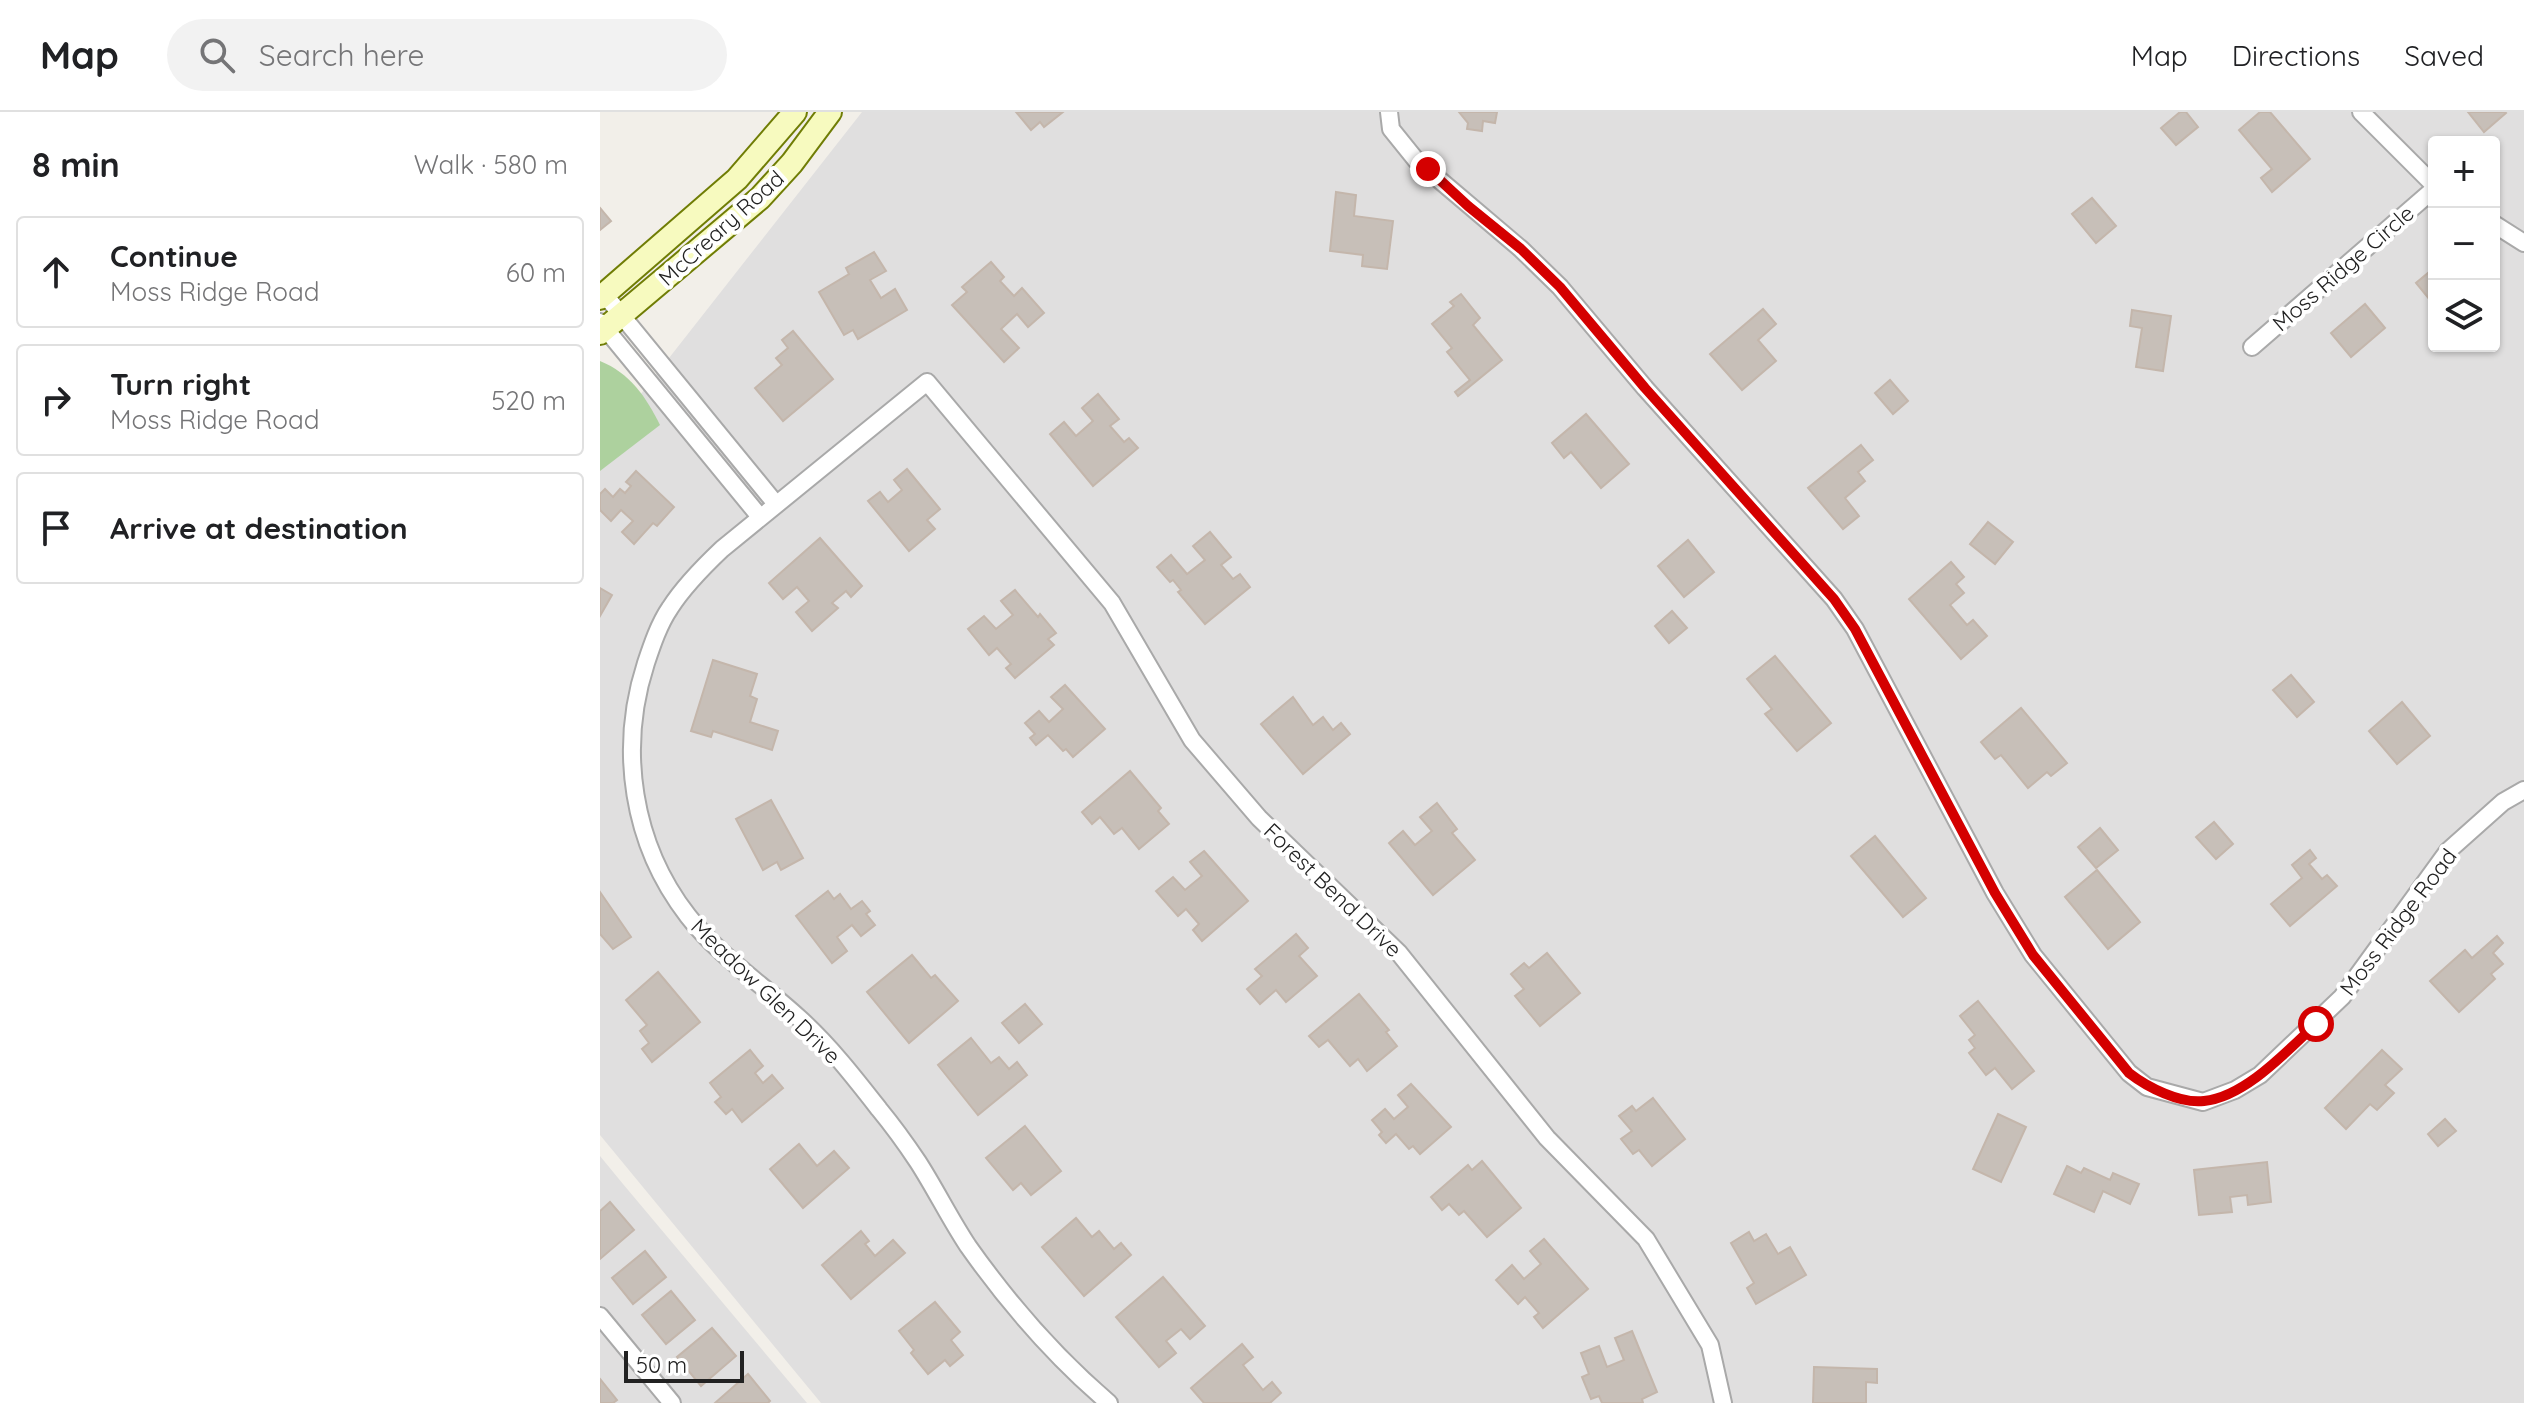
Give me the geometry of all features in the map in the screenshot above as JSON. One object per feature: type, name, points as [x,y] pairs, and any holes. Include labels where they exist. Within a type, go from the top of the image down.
[{"type":"main road","name":"McCreary Road","points":[[602,296],[737,179],[795,112]]},
{"type":"main road","name":"McCreary Road","points":[[607,325],[760,198],[792,163],[830,112]]},
{"type":"street","name":"Moss Ridge Road","points":[[1389,112],[1391,129],[1416,160],[1521,249],[1560,287],[1645,388],[1834,599],[1855,629],[1995,893],[2033,955],[2129,1073],[2147,1087],[2203,1102],[2235,1090],[2260,1075],[2342,997],[2448,851],[2494,809],[2524,790]]},
{"type":"street","points":[[2361,112],[2428,181]]},
{"type":"street","name":"Moss Ridge Circle","points":[[2252,347],[2428,192]]},
{"type":"street","points":[[2500,228],[2524,243]]},
{"type":"street","points":[[602,296],[607,325],[760,517]]},
{"type":"street","points":[[607,325],[776,504]]},
{"type":"street","name":"Meadow Glen Drive","points":[[927,382],[722,549],[693,578],[669,609],[640,680],[630,756],[635,797],[648,844],[662,877],[687,915],[715,947],[799,1018],[847,1069],[918,1162],[966,1243],[992,1278],[1067,1367],[1109,1403]]},
{"type":"street","name":"Forest Bend Drive","points":[[927,382],[1112,603],[1192,740],[1259,818],[1399,953],[1547,1138],[1646,1239],[1710,1345],[1723,1403]]},
{"type":"street","points":[[601,1320],[672,1403]]},
{"type":"shaded area","points":[[862,112],[2524,112],[2524,1403],[821,1403],[600,1135],[600,446]]},
{"type":"shaded area","points":[[600,1156],[623,1184],[807,1403],[600,1403]]},
{"type":"green space","points":[[600,361],[620,372],[636,387],[660,425],[600,471]]},
{"type":"building","points":[[1016,112],[1063,112],[1044,127],[1040,122],[1031,130]]},
{"type":"building","points":[[1459,112],[1497,112],[1495,123],[1483,121],[1482,131],[1467,129],[1468,123]]},
{"type":"building","points":[[2180,112],[2186,112],[2198,127],[2176,145],[2161,128]]},
{"type":"building","points":[[2260,112],[2270,112],[2310,159],[2272,192],[2261,178],[2272,169],[2239,130]]},
{"type":"building","points":[[2468,112],[2505,112],[2506,113],[2484,132]]},
{"type":"building","points":[[1336,192],[1356,195],[1354,216],[1393,221],[1387,269],[1362,266],[1363,255],[1330,251]]},
{"type":"building","points":[[2092,198],[2116,226],[2096,243],[2072,214]]},
{"type":"building","points":[[600,208],[611,221],[600,230]]},
{"type":"building","points":[[874,252],[886,271],[870,280],[881,298],[895,289],[907,310],[858,339],[853,330],[844,335],[819,292],[849,274],[846,268]]},
{"type":"building","points":[[991,262],[1004,277],[1000,281],[1014,296],[1022,288],[1044,313],[1028,327],[1017,314],[1001,329],[1019,348],[1004,362],[952,305],[967,292],[962,287]]},
{"type":"building","points":[[2428,273],[2428,298],[2416,283]]},
{"type":"building","points":[[1461,294],[1480,318],[1473,325],[1502,360],[1458,396],[1455,392],[1470,380],[1447,352],[1452,348],[1432,324],[1454,306],[1450,302]]},
{"type":"building","points":[[2365,304],[2385,328],[2351,357],[2331,333]]},
{"type":"building","points":[[1763,309],[1776,324],[1758,340],[1776,361],[1742,390],[1710,354]]},
{"type":"building","points":[[2132,310],[2171,316],[2163,371],[2136,367],[2142,328],[2130,326]]},
{"type":"building","points":[[793,331],[833,379],[783,421],[755,388],[782,365],[776,358],[788,348],[782,340]]},
{"type":"building","points":[[1890,380],[1908,401],[1893,414],[1875,393]]},
{"type":"building","points":[[1098,394],[1119,419],[1110,426],[1124,442],[1129,438],[1138,448],[1093,486],[1050,434],[1064,422],[1076,436],[1093,421],[1082,408]]},
{"type":"building","points":[[1586,414],[1629,464],[1601,488],[1571,452],[1564,458],[1552,443]]},
{"type":"building","points":[[1861,445],[1873,460],[1858,472],[1865,481],[1845,498],[1859,516],[1843,529],[1808,488]]},
{"type":"building","points":[[907,469],[940,509],[927,520],[935,529],[909,551],[868,501],[880,492],[888,502],[902,490],[894,480]]},
{"type":"building","points":[[636,471],[674,507],[657,526],[653,523],[634,544],[622,532],[633,521],[621,510],[611,521],[600,510],[600,494],[605,489],[613,497],[620,489],[625,493],[631,486],[626,482]]},
{"type":"building","points":[[1988,522],[2013,542],[1995,564],[1970,544]]},
{"type":"building","points":[[1210,532],[1231,557],[1221,565],[1233,579],[1240,574],[1250,587],[1205,624],[1178,592],[1181,590],[1173,580],[1170,582],[1157,567],[1171,555],[1187,574],[1205,560],[1193,546]]},
{"type":"building","points":[[820,538],[862,586],[851,597],[846,591],[832,603],[838,608],[812,631],[796,612],[809,601],[797,587],[783,599],[769,583]]},
{"type":"building","points":[[1688,540],[1714,572],[1684,597],[1658,566]]},
{"type":"building","points":[[1951,562],[1964,577],[1956,584],[1964,593],[1950,605],[1967,625],[1973,620],[1987,636],[1961,659],[1909,599]]},
{"type":"building","points":[[600,588],[612,595],[600,616]]},
{"type":"building","points":[[1015,590],[1056,633],[1048,639],[1054,645],[1015,678],[1006,668],[1011,664],[997,648],[989,655],[968,629],[984,616],[996,629],[1013,615],[1001,601]]},
{"type":"building","points":[[1672,611],[1687,628],[1669,643],[1655,626]]},
{"type":"building","points":[[1775,656],[1831,723],[1797,751],[1765,714],[1772,709],[1747,679]]},
{"type":"building","points":[[713,660],[757,674],[750,696],[757,699],[750,722],[778,731],[772,750],[713,731],[711,737],[691,731]]},
{"type":"building","points":[[2291,675],[2314,702],[2297,717],[2273,690]]},
{"type":"building","points":[[1065,685],[1105,729],[1073,757],[1048,735],[1036,745],[1030,738],[1035,734],[1025,723],[1039,711],[1049,722],[1063,709],[1051,697]]},
{"type":"building","points":[[1293,697],[1313,725],[1323,717],[1333,730],[1341,723],[1350,734],[1303,774],[1261,724]]},
{"type":"building","points":[[2402,702],[2430,736],[2397,764],[2369,731]]},
{"type":"building","points":[[2021,708],[2067,763],[2051,776],[2047,772],[2028,788],[2001,755],[1995,759],[1981,742]]},
{"type":"building","points":[[1130,771],[1161,808],[1158,811],[1169,824],[1139,849],[1122,828],[1114,834],[1100,817],[1092,824],[1082,812]]},
{"type":"building","points":[[771,800],[803,858],[781,870],[777,862],[763,870],[736,819]]},
{"type":"building","points":[[1437,803],[1457,829],[1452,833],[1475,860],[1433,895],[1389,843],[1403,831],[1415,845],[1432,831],[1420,817]]},
{"type":"building","points":[[2214,822],[2233,844],[2216,859],[2196,837]]},
{"type":"building","points":[[2100,828],[2118,850],[2096,868],[2078,847]]},
{"type":"building","points":[[1875,836],[1926,898],[1903,917],[1851,856]]},
{"type":"building","points":[[2310,850],[2316,858],[2309,864],[2322,879],[2327,875],[2337,886],[2290,926],[2271,904],[2302,878],[2292,865]]},
{"type":"building","points":[[1204,851],[1248,901],[1202,941],[1193,930],[1199,924],[1186,909],[1178,916],[1156,891],[1173,877],[1185,890],[1202,876],[1190,862]]},
{"type":"building","points":[[2097,870],[2140,922],[2108,949],[2065,897]]},
{"type":"building","points":[[828,891],[834,899],[840,894],[851,909],[862,901],[870,911],[866,914],[875,925],[861,936],[852,925],[837,937],[847,951],[832,963],[796,916]]},
{"type":"building","points":[[600,892],[631,937],[613,949],[600,934]]},
{"type":"building","points":[[1296,934],[1308,948],[1299,956],[1317,976],[1286,1002],[1276,990],[1260,1004],[1247,989],[1262,976],[1255,969]]},
{"type":"building","points":[[2497,936],[2503,943],[2493,953],[2503,964],[2491,974],[2495,979],[2459,1012],[2430,981],[2465,950],[2472,958]]},
{"type":"building","points":[[1547,953],[1580,993],[1540,1026],[1515,996],[1524,989],[1511,974],[1524,963],[1529,968]]},
{"type":"building","points":[[912,955],[931,978],[935,975],[958,1001],[909,1043],[867,992]]},
{"type":"building","points":[[658,972],[700,1022],[652,1062],[642,1049],[649,1043],[640,1031],[647,1025],[626,1000]]},
{"type":"building","points":[[1359,994],[1389,1030],[1386,1032],[1397,1046],[1367,1071],[1358,1059],[1350,1066],[1328,1040],[1319,1047],[1309,1036]]},
{"type":"building","points":[[1978,1001],[2034,1071],[2012,1089],[1995,1068],[1986,1075],[1969,1053],[1975,1048],[1969,1040],[1975,1035],[1960,1016]]},
{"type":"building","points":[[1025,1004],[1042,1024],[1019,1043],[1002,1023]]},
{"type":"building","points":[[971,1038],[991,1063],[999,1057],[1009,1069],[1017,1062],[1027,1075],[978,1115],[938,1065]]},
{"type":"building","points":[[750,1050],[763,1066],[755,1073],[763,1083],[772,1075],[783,1088],[742,1122],[732,1109],[726,1114],[715,1102],[721,1097],[710,1083]]},
{"type":"building","points":[[2382,1050],[2402,1069],[2385,1085],[2394,1093],[2377,1110],[2370,1104],[2346,1129],[2325,1108]]},
{"type":"building","points":[[1411,1084],[1451,1127],[1420,1154],[1413,1146],[1409,1149],[1396,1134],[1386,1143],[1372,1120],[1385,1109],[1394,1119],[1408,1107],[1398,1095]]},
{"type":"building","points":[[1653,1098],[1685,1139],[1652,1166],[1639,1150],[1633,1154],[1621,1139],[1632,1131],[1619,1116],[1632,1106],[1636,1111]]},
{"type":"building","points":[[1998,1114],[2026,1127],[2001,1182],[1973,1169]]},
{"type":"building","points":[[2445,1119],[2456,1131],[2438,1146],[2428,1134]]},
{"type":"building","points":[[1025,1126],[1061,1171],[1031,1195],[1021,1183],[1013,1190],[986,1158]]},
{"type":"building","points":[[799,1144],[817,1166],[834,1151],[849,1168],[803,1208],[770,1169]]},
{"type":"building","points":[[1482,1161],[1521,1208],[1487,1237],[1464,1211],[1459,1215],[1449,1204],[1442,1210],[1431,1197],[1468,1165],[1472,1170]]},
{"type":"building","points":[[2267,1162],[2271,1202],[2248,1205],[2247,1195],[2230,1197],[2232,1212],[2199,1215],[2194,1170]]},
{"type":"building","points":[[2067,1166],[2081,1173],[2084,1168],[2110,1180],[2113,1173],[2139,1184],[2130,1204],[2103,1191],[2094,1212],[2054,1194]]},
{"type":"building","points":[[610,1202],[634,1230],[600,1259],[600,1211]]},
{"type":"building","points":[[1076,1218],[1092,1237],[1099,1231],[1114,1249],[1121,1243],[1131,1255],[1084,1296],[1042,1247]]},
{"type":"building","points":[[861,1231],[869,1241],[865,1244],[875,1256],[893,1240],[905,1253],[851,1299],[822,1265]]},
{"type":"building","points":[[1749,1232],[1754,1241],[1766,1234],[1778,1254],[1790,1247],[1806,1275],[1756,1304],[1747,1288],[1754,1283],[1731,1243]]},
{"type":"building","points":[[1544,1239],[1588,1289],[1543,1328],[1534,1317],[1539,1313],[1525,1297],[1518,1304],[1496,1280],[1512,1265],[1524,1279],[1541,1264],[1530,1251]]},
{"type":"building","points":[[645,1251],[666,1277],[633,1304],[612,1278]]},
{"type":"building","points":[[1163,1277],[1205,1326],[1190,1339],[1181,1329],[1166,1341],[1176,1353],[1159,1367],[1116,1317]]},
{"type":"building","points":[[671,1291],[695,1320],[666,1344],[642,1315]]},
{"type":"building","points":[[935,1302],[960,1332],[951,1340],[963,1355],[950,1366],[945,1360],[928,1374],[899,1331]]},
{"type":"building","points":[[712,1328],[736,1356],[701,1386],[677,1357]]},
{"type":"building","points":[[1632,1331],[1657,1392],[1642,1399],[1643,1403],[1602,1403],[1599,1396],[1591,1399],[1582,1377],[1589,1374],[1581,1353],[1599,1346],[1607,1367],[1624,1360],[1615,1338]]},
{"type":"building","points":[[1242,1344],[1253,1357],[1243,1365],[1263,1390],[1272,1382],[1281,1393],[1270,1403],[1204,1403],[1191,1388]]},
{"type":"building","points":[[1814,1367],[1877,1369],[1877,1383],[1866,1382],[1866,1403],[1813,1403]]},
{"type":"building","points":[[748,1374],[770,1401],[768,1403],[715,1403]]},
{"type":"building","points":[[600,1379],[617,1400],[613,1403],[600,1403]]},
{"type":"route","points":[[1428,169],[1560,287],[1645,388],[1834,599],[1855,629],[1995,893],[2033,955],[2129,1073],[2147,1087],[2203,1102],[2235,1090],[2260,1075],[2316,1024]]}]
